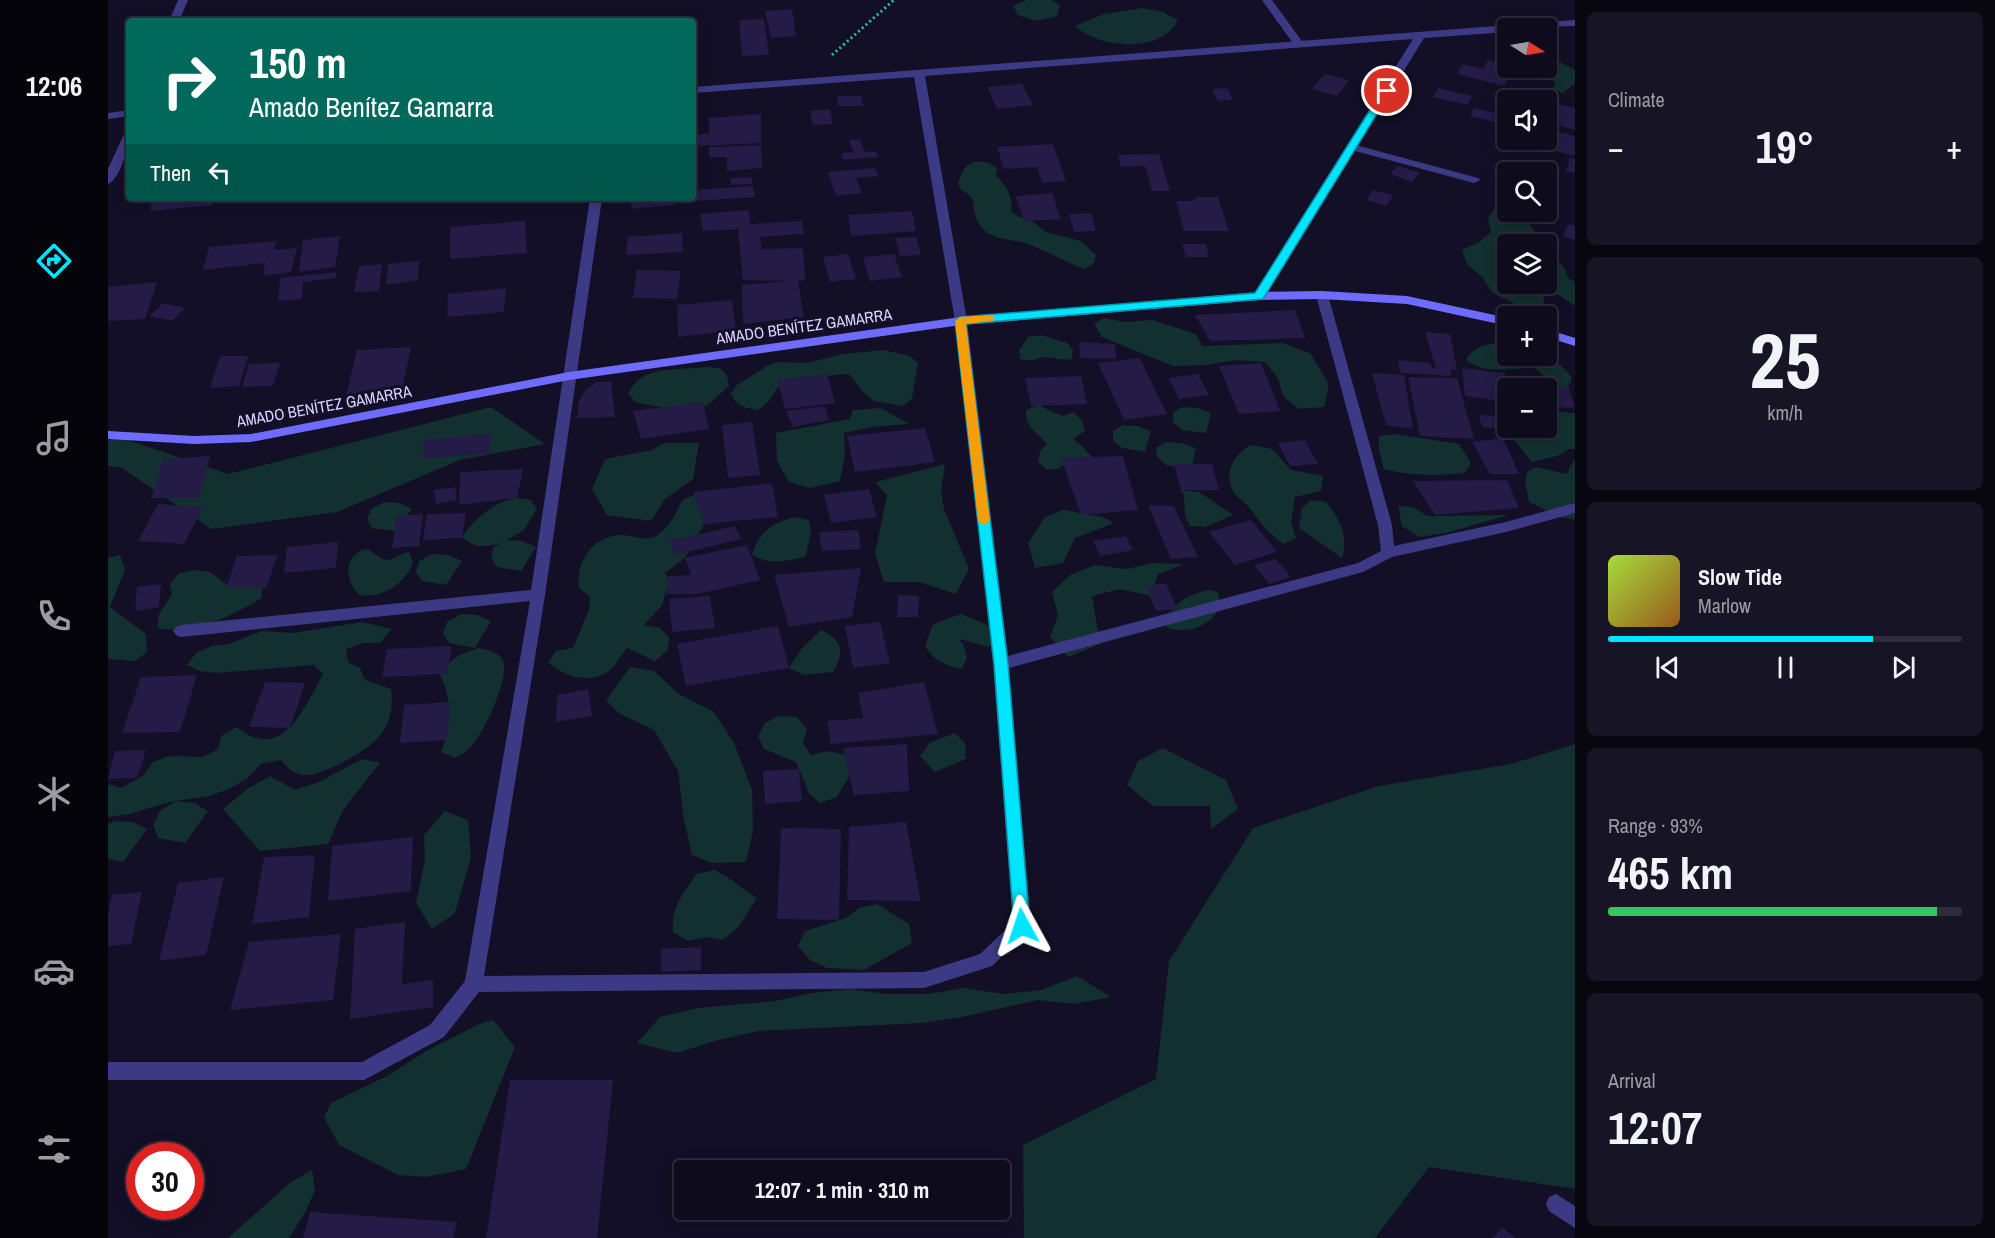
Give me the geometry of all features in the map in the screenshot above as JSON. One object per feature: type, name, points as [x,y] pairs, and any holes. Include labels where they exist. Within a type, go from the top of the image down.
[{"type":"main road","name":"AMADO BENÍTEZ GAMARRA","points":[[108,435],[194,441],[251,438],[569,375],[960,321],[1259,296],[1322,295],[1407,300],[1497,320]]},
{"type":"main road","points":[[1557,336],[1575,342]]},
{"type":"street","points":[[175,18],[183,0]]},
{"type":"street","points":[[1267,0],[1299,44]]},
{"type":"street","points":[[1557,25],[1575,24]]},
{"type":"street","points":[[696,90],[1497,30]]},
{"type":"street","points":[[1259,296],[1421,35]]},
{"type":"street","points":[[474,984],[924,980],[986,960],[1022,926],[1001,664],[960,321],[919,73]]},
{"type":"street","points":[[108,116],[126,113]]},
{"type":"street","points":[[108,181],[126,141]]},
{"type":"street","points":[[1352,147],[1474,180]]},
{"type":"street","points":[[108,1071],[364,1071],[437,1031],[474,984],[538,595],[596,201]]},
{"type":"street","points":[[1322,295],[1385,525],[1388,553]]},
{"type":"street","points":[[1001,664],[1363,567],[1388,553],[1506,527],[1575,508]]},
{"type":"street","points":[[181,631],[538,595]]},
{"type":"street","points":[[1556,1204],[1575,1218]]},
{"type":"path","points":[[836,79],[830,63],[832,55],[894,0]]},
{"type":"green space","points":[[1026,0],[1052,0],[1060,5],[1057,16],[1037,21],[1018,15],[1013,6]]},
{"type":"green space","points":[[1143,8],[1163,12],[1178,20],[1170,31],[1158,39],[1130,44],[1099,40],[1075,26],[1104,14]]},
{"type":"green space","points":[[1557,62],[1575,70],[1575,84],[1562,93],[1554,88],[1555,83],[1550,78],[1557,78]]},
{"type":"green space","points":[[977,161],[989,163],[997,168],[996,176],[1003,183],[1010,197],[1011,211],[1019,217],[1030,220],[1046,232],[1081,241],[1096,255],[1094,263],[1084,269],[1028,244],[988,234],[977,220],[971,197],[958,184],[964,169]]},
{"type":"green space","points":[[1497,206],[1497,222],[1527,222],[1537,234],[1497,234],[1497,294],[1543,294],[1543,306],[1520,306],[1493,293],[1482,277],[1467,264],[1462,250],[1479,242],[1491,232],[1488,218]]},
{"type":"green space","points":[[1557,260],[1565,269],[1568,278],[1575,282],[1575,306],[1557,294]]},
{"type":"green space","points":[[1104,318],[1125,322],[1152,320],[1196,334],[1202,346],[1282,343],[1310,353],[1329,384],[1324,407],[1299,409],[1284,397],[1277,377],[1265,362],[1236,360],[1206,365],[1173,366],[1102,337],[1094,324]]},
{"type":"green space","points":[[1041,335],[1067,343],[1073,350],[1072,359],[1045,357],[1020,359],[1019,351],[1028,337]]},
{"type":"green space","points":[[1497,343],[1497,366],[1557,366],[1558,364],[1572,378],[1566,391],[1557,387],[1557,378],[1546,378],[1535,368],[1490,369],[1474,365],[1466,360],[1472,352]]},
{"type":"green space","points":[[884,350],[910,356],[918,363],[912,399],[903,406],[874,401],[862,391],[850,375],[842,374],[779,386],[768,402],[758,410],[742,406],[731,394],[737,385],[767,366],[778,362],[806,363],[843,354]]},
{"type":"green space","points":[[720,368],[727,376],[729,386],[708,405],[694,411],[674,410],[635,402],[628,394],[642,377],[652,373],[662,370]]},
{"type":"green space","points":[[1038,405],[1062,416],[1074,412],[1082,421],[1085,431],[1073,439],[1098,464],[1069,461],[1060,468],[1047,470],[1038,461],[1040,451],[1047,444],[1032,429],[1026,416],[1026,410]]},
{"type":"green space","points":[[491,407],[545,444],[460,460],[337,512],[211,529],[122,468],[108,466],[108,440],[122,438],[228,474]]},
{"type":"green space","points":[[1182,407],[1197,408],[1211,413],[1206,433],[1182,430],[1173,422],[1173,413]]},
{"type":"green space","points":[[881,408],[909,424],[871,427],[844,433],[845,455],[840,481],[810,488],[789,482],[777,461],[776,433],[850,419],[853,410]]},
{"type":"green space","points":[[1557,411],[1575,413],[1575,449],[1568,449],[1557,456],[1532,462],[1512,438],[1557,438]]},
{"type":"green space","points":[[1123,425],[1137,426],[1151,431],[1145,452],[1122,448],[1113,440],[1113,431]]},
{"type":"green space","points":[[1395,434],[1459,444],[1471,463],[1465,473],[1454,474],[1414,474],[1384,469],[1379,450],[1379,436]]},
{"type":"green space","points":[[1166,442],[1181,443],[1196,448],[1191,469],[1166,465],[1157,457],[1156,448]]},
{"type":"green space","points":[[664,443],[699,443],[693,479],[665,499],[651,521],[607,515],[592,489],[605,459],[652,450]]},
{"type":"green space","points":[[1250,445],[1272,449],[1291,470],[1323,476],[1321,491],[1295,497],[1291,522],[1296,538],[1284,544],[1268,531],[1232,489],[1229,476],[1232,464]]},
{"type":"green space","points":[[1575,458],[1575,520],[1560,517],[1529,502],[1525,481],[1527,472],[1536,467],[1567,474]]},
{"type":"green space","points":[[945,464],[941,490],[944,509],[969,569],[956,594],[919,582],[884,582],[875,554],[887,495],[875,482]]},
{"type":"green space","points":[[1181,490],[1199,492],[1233,515],[1205,527],[1190,526],[1185,516],[1184,496]]},
{"type":"green space","points":[[695,495],[704,524],[685,558],[665,573],[669,581],[662,605],[644,625],[660,628],[669,637],[668,650],[655,661],[627,648],[609,671],[591,678],[575,677],[560,671],[548,662],[556,651],[573,648],[589,610],[590,597],[579,588],[580,568],[588,551],[603,539],[612,536],[654,537],[668,525],[683,500]]},
{"type":"green space","points":[[517,498],[531,500],[537,509],[524,530],[507,540],[522,541],[536,547],[521,571],[497,567],[491,558],[494,547],[501,543],[480,546],[471,544],[462,537],[473,523],[493,507]]},
{"type":"green space","points":[[1311,500],[1326,502],[1339,521],[1344,535],[1342,558],[1299,528],[1302,508]]},
{"type":"green space","points":[[384,502],[399,503],[412,509],[395,531],[372,528],[367,519],[371,509]]},
{"type":"green space","points":[[1398,506],[1413,507],[1427,516],[1509,515],[1446,533],[1419,537],[1402,526]]},
{"type":"green space","points":[[1063,510],[1102,517],[1114,523],[1075,538],[1063,563],[1035,568],[1028,543],[1045,517]]},
{"type":"green space","points":[[794,517],[809,520],[811,530],[806,556],[779,562],[752,555],[758,540],[767,530]]},
{"type":"green space","points":[[365,549],[386,560],[409,552],[413,562],[405,577],[392,588],[369,596],[360,595],[351,583],[348,570],[353,557]]},
{"type":"green space","points":[[433,554],[448,555],[462,561],[446,585],[422,581],[416,572],[419,561]]},
{"type":"green space","points":[[120,555],[125,570],[110,607],[146,634],[147,652],[135,661],[108,659],[108,558]]},
{"type":"green space","points":[[1154,563],[1184,564],[1158,574],[1151,596],[1120,589],[1092,596],[1100,644],[1068,657],[1050,637],[1058,615],[1052,592],[1070,575],[1095,565],[1126,569]]},
{"type":"green space","points":[[196,570],[210,572],[230,587],[262,587],[262,598],[199,627],[172,630],[158,628],[158,616],[172,594],[170,584],[179,573]]},
{"type":"green space","points":[[1209,590],[1218,592],[1220,602],[1212,618],[1195,628],[1185,630],[1166,627],[1175,606],[1187,597]]},
{"type":"green space","points":[[461,614],[477,615],[491,621],[475,648],[449,643],[443,633],[447,622]]},
{"type":"green space","points":[[961,614],[990,626],[998,638],[988,647],[959,639],[964,646],[967,658],[962,669],[940,662],[925,646],[933,624]]},
{"type":"green space","points":[[362,622],[392,629],[380,643],[364,643],[346,649],[348,662],[360,668],[365,680],[391,689],[392,705],[385,729],[368,747],[346,761],[314,774],[295,773],[281,760],[261,764],[248,778],[229,789],[209,796],[170,802],[129,814],[108,817],[108,784],[121,788],[144,775],[153,762],[169,756],[203,757],[218,749],[221,736],[236,727],[252,737],[267,739],[279,735],[300,715],[323,674],[314,665],[216,673],[200,671],[187,665],[196,653],[212,646],[229,644],[262,631],[293,633]]},
{"type":"green space","points":[[821,630],[834,638],[840,648],[839,659],[833,672],[804,675],[789,668],[802,648]]},
{"type":"green space","points":[[479,648],[499,655],[503,661],[503,680],[482,731],[470,748],[455,758],[441,752],[447,734],[449,713],[447,692],[440,675],[457,657]]},
{"type":"green space","points":[[630,667],[654,671],[679,694],[714,712],[734,743],[752,790],[753,831],[746,862],[712,863],[692,855],[684,820],[678,771],[654,730],[620,714],[606,701]]},
{"type":"green space","points":[[779,716],[797,717],[807,729],[803,743],[811,755],[828,751],[845,755],[854,768],[837,797],[820,803],[809,793],[796,762],[764,749],[758,736],[765,723]]},
{"type":"green space","points":[[955,733],[965,743],[966,759],[935,772],[920,756],[929,743]]},
{"type":"green space","points":[[1575,744],[1575,1189],[1429,1167],[1375,1238],[1024,1238],[1023,1145],[1156,1079],[1169,961],[1253,828],[1379,786],[1511,764]]},
{"type":"green space","points":[[1163,748],[1226,780],[1238,809],[1211,829],[1210,806],[1153,806],[1127,785],[1138,761]]},
{"type":"green space","points":[[362,759],[380,763],[343,810],[328,844],[260,851],[223,809],[247,789],[270,776],[295,790],[319,782]]},
{"type":"green space","points":[[176,801],[194,803],[208,811],[185,843],[158,838],[153,825],[160,811]]},
{"type":"green space","points":[[445,811],[468,820],[471,857],[455,913],[432,929],[416,903],[425,860],[424,835]]},
{"type":"green space","points":[[115,821],[133,822],[147,829],[123,862],[108,859],[108,824]]},
{"type":"green space","points":[[715,870],[757,898],[738,928],[722,940],[707,937],[688,941],[673,932],[676,908],[696,874]]},
{"type":"green space","points":[[877,904],[909,924],[912,943],[864,970],[827,968],[810,960],[798,946],[805,931],[846,918],[859,908]]},
{"type":"green space","points":[[1077,976],[1111,997],[1074,1004],[1038,1000],[962,1017],[922,1023],[759,1031],[718,1040],[677,1053],[637,1043],[660,1017],[698,1008],[776,1001],[812,993],[850,989],[887,994],[927,994],[963,988],[1004,994],[1041,990]]},
{"type":"green space","points":[[493,1020],[515,1047],[466,1169],[426,1177],[398,1175],[339,1145],[324,1117],[331,1103],[387,1076],[428,1050],[479,1024]]},
{"type":"green space","points":[[312,1170],[315,1190],[305,1213],[289,1238],[228,1238],[291,1182]]},
{"type":"building","points":[[792,9],[796,36],[771,38],[765,11]]},
{"type":"building","points":[[764,19],[769,55],[742,56],[739,20]]},
{"type":"building","points":[[1488,60],[1497,62],[1497,78],[1509,78],[1504,86],[1457,74],[1463,64],[1483,69]]},
{"type":"building","points":[[1325,74],[1349,80],[1337,96],[1312,89]]},
{"type":"building","points":[[1022,84],[1033,105],[997,109],[987,87]]},
{"type":"building","points":[[1227,88],[1233,100],[1218,101],[1212,89]]},
{"type":"building","points":[[1438,88],[1472,96],[1468,105],[1433,97]]},
{"type":"building","points":[[837,96],[861,96],[863,106],[838,106]]},
{"type":"building","points":[[1558,104],[1575,108],[1575,130],[1557,125]]},
{"type":"building","points":[[1474,108],[1497,113],[1497,120],[1496,122],[1470,116]]},
{"type":"building","points":[[830,109],[833,124],[813,125],[810,111]]},
{"type":"building","points":[[761,114],[761,143],[699,146],[696,135],[709,133],[709,118]]},
{"type":"building","points":[[1557,132],[1575,136],[1575,156],[1552,150],[1557,150]]},
{"type":"building","points":[[860,139],[865,152],[876,151],[878,157],[843,160],[841,153],[854,152],[849,140]]},
{"type":"building","points":[[1053,144],[1066,181],[1042,183],[1037,167],[1004,169],[997,147]]},
{"type":"building","points":[[761,145],[762,168],[727,171],[727,157],[709,157],[709,147]]},
{"type":"building","points":[[1159,154],[1170,191],[1152,191],[1145,166],[1121,167],[1118,155]]},
{"type":"building","points":[[1570,158],[1575,159],[1575,173],[1566,171]]},
{"type":"building","points":[[1398,166],[1420,173],[1412,182],[1390,174]]},
{"type":"building","points":[[875,168],[878,176],[856,178],[862,193],[836,196],[828,172]]},
{"type":"building","points":[[752,177],[752,184],[731,185],[731,178]]},
{"type":"building","points":[[753,186],[755,197],[696,201],[696,190]]},
{"type":"building","points":[[1373,190],[1394,195],[1386,206],[1366,200]]},
{"type":"building","points":[[1052,193],[1061,219],[1024,221],[1016,196]]},
{"type":"building","points":[[1196,197],[1218,197],[1229,231],[1184,231],[1176,201],[1194,201]]},
{"type":"building","points":[[152,201],[212,201],[213,205],[150,211]]},
{"type":"building","points":[[631,201],[674,201],[675,205],[631,209]]},
{"type":"building","points":[[748,210],[751,224],[802,221],[804,234],[760,237],[762,249],[803,248],[805,280],[798,281],[804,317],[743,324],[742,285],[789,281],[743,280],[738,229],[703,231],[700,214]]},
{"type":"building","points":[[912,211],[916,231],[851,236],[848,215]]},
{"type":"building","points":[[1091,213],[1096,231],[1074,232],[1069,214]]},
{"type":"building","points":[[525,221],[527,253],[450,259],[450,227]]},
{"type":"building","points":[[1568,224],[1575,226],[1575,240],[1563,237]]},
{"type":"building","points":[[682,233],[683,252],[626,255],[628,237]]},
{"type":"building","points":[[340,236],[335,267],[299,272],[303,240]]},
{"type":"building","points":[[916,237],[921,255],[900,256],[895,238]]},
{"type":"building","points":[[277,241],[274,250],[297,248],[291,272],[263,276],[265,263],[203,270],[209,247]]},
{"type":"building","points":[[1182,244],[1206,244],[1209,257],[1186,257]]},
{"type":"building","points":[[848,254],[856,279],[830,282],[823,257]]},
{"type":"building","points":[[894,254],[902,277],[870,281],[863,257]]},
{"type":"building","points":[[419,261],[418,280],[386,285],[388,264]]},
{"type":"building","points":[[382,264],[379,291],[354,292],[359,266]]},
{"type":"building","points":[[637,270],[681,271],[677,299],[633,298]]},
{"type":"building","points":[[336,272],[336,278],[303,282],[302,299],[278,301],[280,278]]},
{"type":"building","points":[[157,282],[145,319],[108,321],[108,287]]},
{"type":"building","points":[[506,288],[504,312],[447,317],[448,294]]},
{"type":"building","points":[[732,300],[736,330],[678,337],[677,305]]},
{"type":"building","points":[[163,303],[185,308],[172,321],[149,316]]},
{"type":"building","points":[[1295,310],[1305,338],[1210,341],[1195,315]]},
{"type":"building","points":[[1425,332],[1450,334],[1457,370],[1451,369],[1451,376],[1400,373],[1398,360],[1430,363],[1432,368],[1436,368]]},
{"type":"building","points":[[1079,342],[1115,344],[1116,359],[1080,358]]},
{"type":"building","points":[[411,347],[402,391],[346,395],[357,350]]},
{"type":"building","points":[[220,356],[248,356],[239,386],[210,388]]},
{"type":"building","points":[[1140,358],[1167,414],[1124,420],[1098,363]]},
{"type":"building","points":[[280,363],[273,386],[242,387],[249,364]]},
{"type":"building","points":[[1261,363],[1280,411],[1239,414],[1219,366]]},
{"type":"building","points":[[1462,368],[1505,373],[1506,378],[1497,378],[1497,400],[1465,396]]},
{"type":"building","points":[[1372,373],[1404,375],[1413,429],[1386,425]]},
{"type":"building","points":[[827,374],[835,403],[785,409],[777,380]]},
{"type":"building","points":[[1198,374],[1209,395],[1179,399],[1168,378]]},
{"type":"building","points":[[1081,376],[1087,404],[1031,406],[1025,378]]},
{"type":"building","points":[[1408,377],[1457,378],[1474,439],[1420,436]]},
{"type":"building","points":[[596,382],[611,382],[615,417],[577,418],[579,401],[585,391]]},
{"type":"building","points":[[1557,387],[1569,388],[1575,408],[1557,407]]},
{"type":"building","points":[[703,402],[709,429],[641,439],[633,411]]},
{"type":"building","points":[[825,406],[829,420],[793,427],[786,411]]},
{"type":"building","points":[[1479,415],[1497,416],[1497,428],[1482,427]]},
{"type":"building","points":[[752,422],[760,475],[728,478],[722,425]]},
{"type":"building","points":[[925,428],[935,462],[855,472],[847,436]]},
{"type":"building","points":[[490,434],[490,453],[423,459],[423,440]]},
{"type":"building","points":[[1503,438],[1519,474],[1490,474],[1472,442]]},
{"type":"building","points":[[1305,440],[1318,464],[1290,466],[1278,443]]},
{"type":"building","points":[[210,456],[199,498],[151,498],[164,459]]},
{"type":"building","points":[[1123,456],[1138,510],[1081,515],[1061,458]]},
{"type":"building","points":[[1174,464],[1212,464],[1219,490],[1181,490]]},
{"type":"building","points":[[523,469],[517,498],[459,505],[460,472]]},
{"type":"building","points":[[1507,480],[1519,508],[1435,515],[1413,481]]},
{"type":"building","points":[[772,483],[778,517],[704,524],[693,492]]},
{"type":"building","points":[[455,487],[457,500],[436,504],[434,490]]},
{"type":"building","points":[[869,489],[877,517],[831,523],[824,495]]},
{"type":"building","points":[[158,504],[203,507],[184,544],[138,541]]},
{"type":"building","points":[[1148,505],[1174,506],[1198,557],[1171,559]]},
{"type":"building","points":[[466,513],[462,538],[423,540],[427,514]]},
{"type":"building","points":[[423,514],[419,546],[392,548],[397,516]]},
{"type":"building","points":[[1251,520],[1277,552],[1235,565],[1209,532]]},
{"type":"building","points":[[735,526],[741,539],[676,555],[669,541]]},
{"type":"building","points":[[858,530],[861,549],[822,551],[819,532]]},
{"type":"building","points":[[1126,536],[1133,550],[1100,556],[1093,541]]},
{"type":"building","points":[[338,542],[336,568],[284,573],[287,547]]},
{"type":"building","points":[[747,545],[760,580],[697,594],[666,594],[668,576],[691,575],[685,558]]},
{"type":"building","points":[[278,555],[266,588],[226,588],[237,556]]},
{"type":"building","points":[[1276,559],[1291,577],[1269,584],[1254,565]]},
{"type":"building","points":[[861,568],[852,617],[789,627],[774,575]]},
{"type":"building","points":[[1166,583],[1177,609],[1156,611],[1146,586]]},
{"type":"building","points":[[161,584],[159,607],[135,611],[137,587]]},
{"type":"building","points":[[898,595],[919,596],[918,617],[897,617]]},
{"type":"building","points":[[710,596],[715,628],[672,632],[669,599]]},
{"type":"building","points":[[880,622],[890,663],[853,668],[845,626]]},
{"type":"building","points":[[778,626],[789,668],[686,686],[677,644]]},
{"type":"building","points":[[452,646],[447,674],[382,677],[387,649]]},
{"type":"building","points":[[197,675],[180,732],[122,733],[141,677]]},
{"type":"building","points":[[265,682],[305,683],[290,728],[249,727]]},
{"type":"building","points":[[924,682],[938,734],[831,744],[827,721],[863,718],[858,693]]},
{"type":"building","points":[[588,689],[592,716],[556,722],[557,695]]},
{"type":"building","points":[[450,702],[447,740],[400,743],[404,705]]},
{"type":"building","points":[[907,744],[909,791],[854,795],[843,748]]},
{"type":"building","points":[[146,750],[137,778],[108,779],[115,751]]},
{"type":"building","points":[[799,769],[802,801],[765,804],[763,771]]},
{"type":"building","points":[[906,822],[921,901],[847,900],[849,827]]},
{"type":"building","points":[[781,828],[841,829],[839,920],[777,919]]},
{"type":"building","points":[[413,837],[411,891],[328,901],[332,846]]},
{"type":"building","points":[[315,855],[309,917],[252,924],[264,857]]},
{"type":"building","points":[[224,877],[206,955],[159,961],[178,883]]},
{"type":"building","points":[[142,892],[131,944],[108,946],[108,915],[112,895]]},
{"type":"building","points":[[405,922],[402,984],[433,980],[433,1007],[350,1019],[355,929]]},
{"type":"building","points":[[341,934],[333,1000],[230,1010],[249,942]]},
{"type":"building","points":[[701,947],[701,970],[661,972],[661,949]]},
{"type":"building","points":[[510,1080],[613,1080],[597,1238],[486,1238]]},
{"type":"building","points":[[310,1212],[457,1222],[453,1238],[303,1238]]},
{"type":"building","points":[[1502,1227],[1515,1238],[1493,1238]]},
{"type":"slow traffic","points":[[984,521],[960,321],[989,318]]},
{"type":"route","points":[[1022,926],[1001,664],[960,321],[1259,296],[1387,91]]}]
